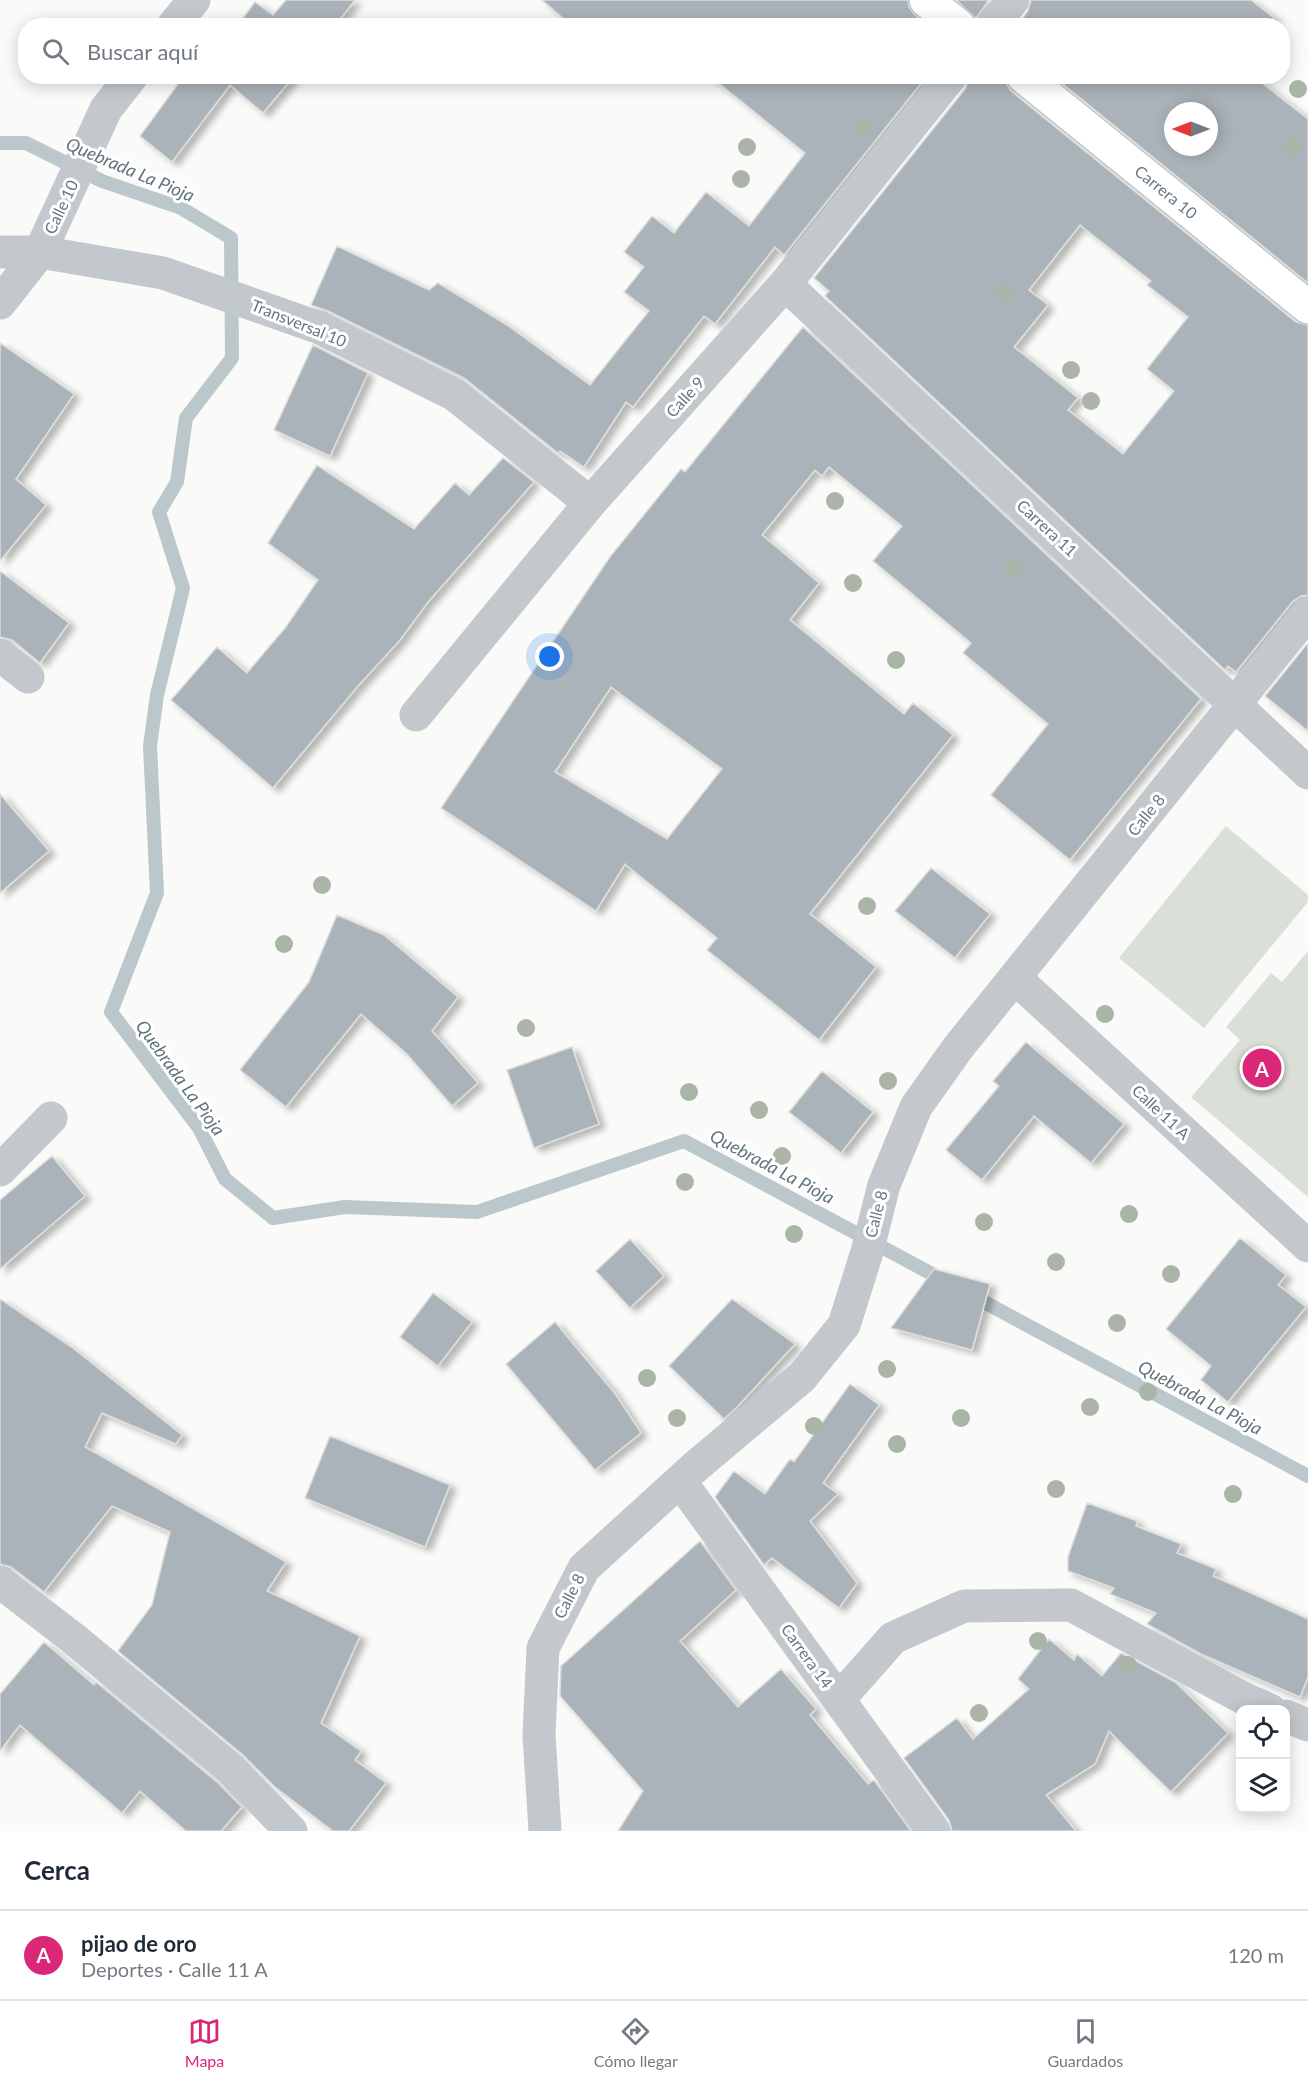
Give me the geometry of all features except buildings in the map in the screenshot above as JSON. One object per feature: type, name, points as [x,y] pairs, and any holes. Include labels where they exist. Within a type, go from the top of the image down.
[{"type":"main road","points":[[926,0],[949,18]]},
{"type":"main road","name":"Carrera 10","points":[[1033,84],[1308,307]]},
{"type":"street","points":[[179,18],[194,0]]},
{"type":"street","points":[[998,18],[1013,0]]},
{"type":"street","name":"Calle 10","points":[[0,303],[40,252],[106,109],[126,84]]},
{"type":"street","name":"Calle 9","points":[[416,715],[590,503],[785,284],[945,84]]},
{"type":"street","name":"Transversal 10","points":[[0,252],[40,252],[163,273],[320,328],[455,395],[590,503]]},
{"type":"street","name":"Carrera 11","points":[[785,284],[1308,773]]},
{"type":"street","name":"Calle 8","points":[[545,1831],[539,1735],[543,1648],[584,1568],[680,1481],[802,1377],[844,1326],[867,1252],[884,1185],[916,1107],[957,1049],[1308,613]]},
{"type":"street","points":[[0,655],[28,677]]},
{"type":"street","name":"Calle 11 A","points":[[1015,978],[1308,1246]]},
{"type":"street","points":[[0,1170],[51,1118]]},
{"type":"street","name":"Carrera 14","points":[[680,1481],[934,1831]]},
{"type":"street","points":[[0,1581],[231,1769],[291,1831]]},
{"type":"street","points":[[838,1699],[893,1638],[964,1606],[1071,1605],[1259,1705]]},
{"type":"street","points":[[1290,1718],[1308,1725]]},
{"type":"shaded area","points":[[1226,826],[1308,895],[1308,902],[1204,1028],[1119,958]]},
{"type":"shaded area","points":[[1308,951],[1308,1197],[1191,1097],[1240,1040],[1226,1027],[1271,973],[1282,982]]},
{"type":"waterway","name":"Quebrada La Pioja","points":[[0,143],[26,143],[102,181],[181,208],[231,238],[232,358],[186,418],[177,482],[159,512],[183,588],[157,695],[150,746],[157,893],[111,1012],[199,1128],[225,1179],[273,1218],[345,1207],[477,1212],[684,1141],[947,1282]]},
{"type":"waterway","name":"Quebrada La Pioja","points":[[969,1294],[1308,1476]]},
{"type":"place","name":"pijao de oro","points":[[1262,1068]]}]
